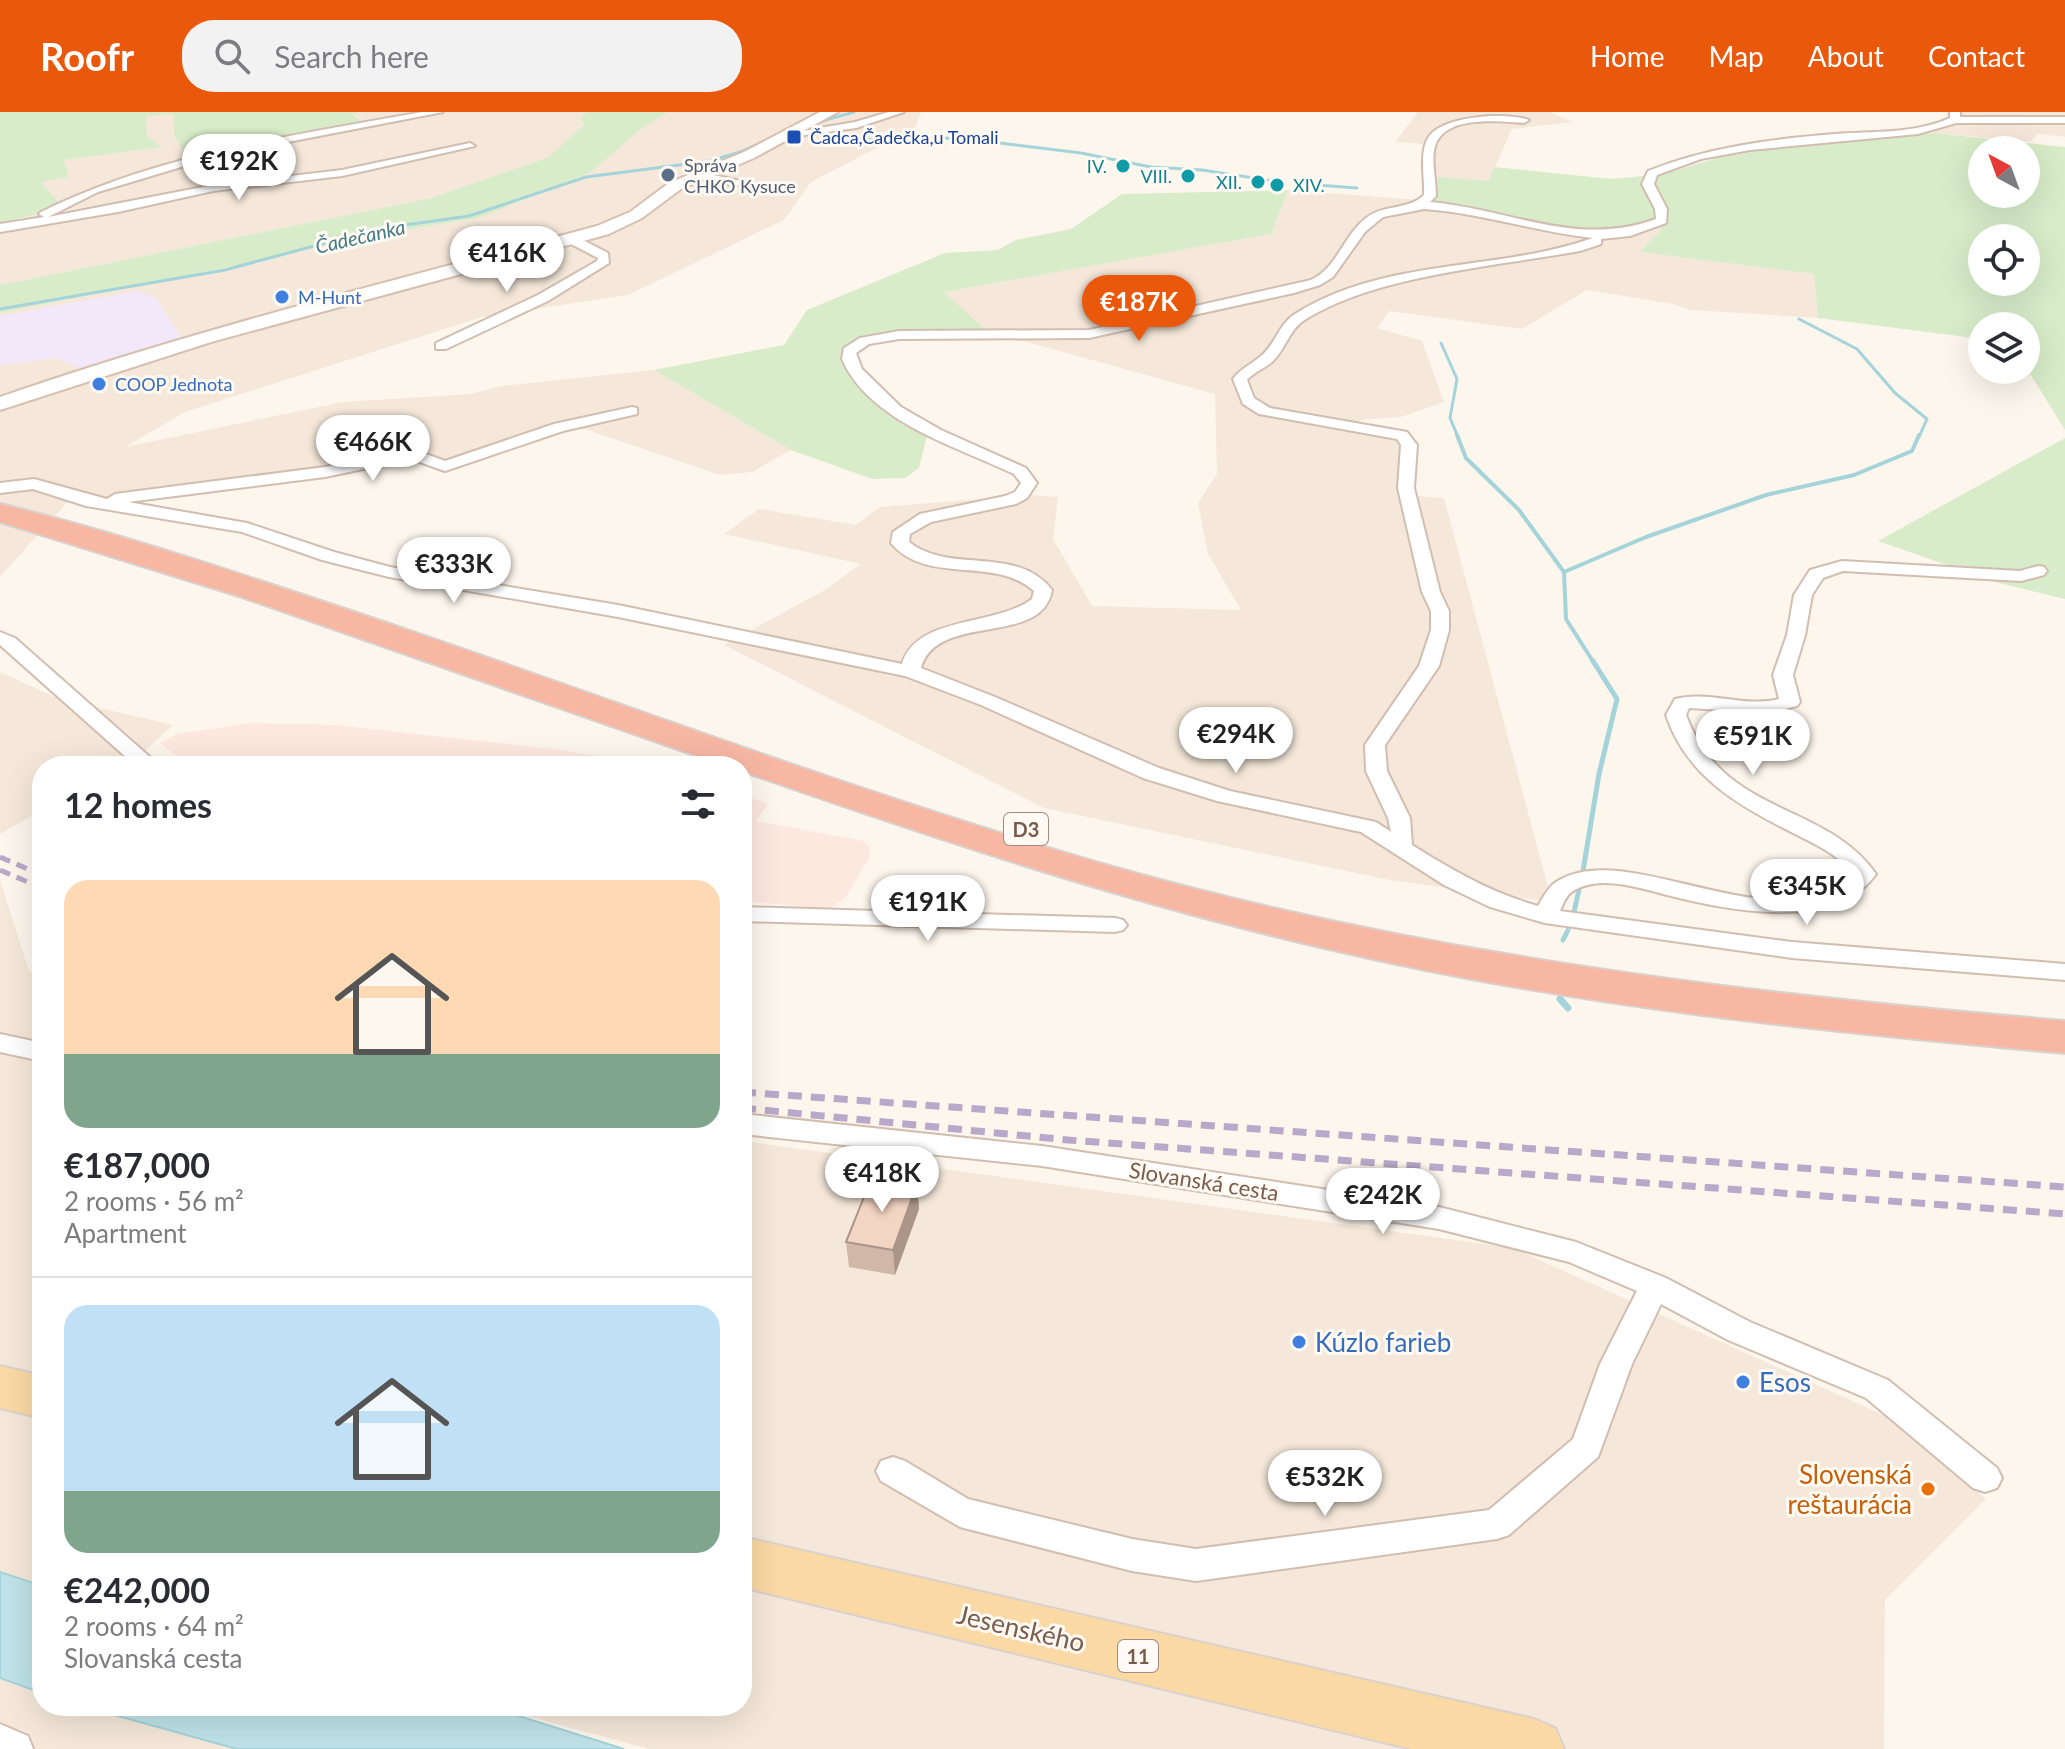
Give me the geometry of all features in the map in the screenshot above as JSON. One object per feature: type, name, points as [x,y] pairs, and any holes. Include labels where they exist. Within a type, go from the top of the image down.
[{"type":"highway","name":"D3","points":[[5,503],[177,546],[1008,824],[1267,897],[1452,937],[1646,970],[1768,986],[2065,1012]]},
{"type":"highway","name":"D3","points":[[5,503],[738,756]]},
{"type":"highway","name":"D3","points":[[752,761],[1092,874],[1349,940],[1640,993],[1772,1011],[2065,1037]]},
{"type":"main road","points":[[0,1387],[32,1395]]},
{"type":"main road","name":"Jesenského","points":[[752,1564],[1534,1749]]},
{"type":"street","points":[[19,222],[51,211],[94,190],[219,152],[438,112]]},
{"type":"street","points":[[0,404],[204,338],[573,240],[625,221],[665,191],[749,155],[831,112]]},
{"type":"street","points":[[802,128],[856,125],[899,112]]},
{"type":"street","points":[[1401,846],[1400,818],[1394,801],[1375,773],[1373,755],[1375,745],[1429,666],[1440,630],[1440,611],[1431,592],[1406,488],[1409,445],[1402,435],[1377,428],[1256,408],[1244,396],[1240,379],[1251,367],[1267,359],[1285,330],[1299,317],[1347,293],[1395,280],[1580,247],[1618,234],[1650,228],[1662,221],[1661,209],[1648,184],[1652,173],[1673,164],[1779,144],[1921,132],[1955,116],[2065,120]]},
{"type":"street","points":[[1419,207],[1430,196],[1429,148],[1435,135],[1463,119],[1524,120]]},
{"type":"street","points":[[0,226],[118,209],[231,185],[300,180],[342,173],[470,146]]},
{"type":"street","points":[[700,175],[736,183]]},
{"type":"street","points":[[910,671],[913,653],[923,643],[944,634],[1022,615],[1041,601],[1043,590],[1033,580],[1013,571],[919,556],[900,543],[902,532],[926,518],[1010,500],[1021,495],[1029,483],[1027,477],[1011,466],[937,437],[906,419],[871,390],[849,363],[848,355],[853,348],[871,340],[899,335],[1089,334],[1316,283],[1330,273],[1357,232],[1391,210],[1419,207],[1470,211],[1566,232],[1618,234]]},
{"type":"street","points":[[51,211],[72,216]]},
{"type":"street","points":[[441,346],[543,298],[603,263],[604,256],[573,240]]},
{"type":"street","points":[[1316,283],[1347,293]]},
{"type":"street","points":[[97,503],[158,491],[325,472],[412,454],[445,466],[559,427],[632,411]]},
{"type":"street","points":[[5,503],[34,484],[97,503],[176,513],[247,528],[328,556],[389,572],[590,605],[910,671],[988,701],[1151,773],[1225,796],[1368,827],[1452,880],[1498,902],[1545,916],[1792,950],[2065,972]]},
{"type":"street","points":[[1545,916],[1562,888],[1584,879],[1600,877],[1769,905],[1830,899],[1846,892],[1864,874],[1856,861],[1840,848],[1752,802],[1716,779],[1684,738],[1676,715],[1682,703],[1709,701],[1765,708],[1782,707],[1790,702],[1783,675],[1796,635],[1803,595],[1816,574],[1842,566],[2021,576],[2038,571]]},
{"type":"street","points":[[0,638],[138,756]]},
{"type":"street","points":[[752,914],[1115,925]]},
{"type":"street","points":[[0,1043],[32,1050]]},
{"type":"street","name":"Slovanská cesta","points":[[752,1125],[1042,1156],[1439,1218],[1576,1253],[1655,1286],[1739,1331],[1877,1389],[1985,1478]]},
{"type":"street","points":[[893,1471],[960,1512],[1132,1555],[1196,1565],[1497,1524],[1586,1447],[1616,1364],[1655,1286]]},
{"type":"street","points":[[0,1743],[14,1749]]},
{"type":"shaded area","points":[[587,112],[581,116],[585,123],[549,157],[431,198],[0,285],[0,223],[19,220],[58,203],[40,182],[69,177],[64,160],[160,147],[147,135],[146,116],[174,114],[177,139],[188,159],[367,124],[351,113]]},
{"type":"shaded area","points":[[668,112],[921,112],[915,128],[811,182],[784,220],[628,295],[482,317],[185,412],[125,447],[343,402],[471,394],[501,386],[654,370],[791,450],[752,472],[720,475],[576,426],[438,471],[414,459],[321,475],[126,500],[70,499],[0,577],[0,313],[357,238],[478,218]]},
{"type":"shaded area","points":[[1418,112],[1549,112],[1573,122],[1512,129],[1489,181],[1428,177],[1427,144],[1395,142]]},
{"type":"shaded area","points":[[1947,112],[2065,112],[2065,137],[2038,134],[1968,136],[1934,133],[1928,129],[1946,119]]},
{"type":"shaded area","points":[[1288,190],[1432,201],[1431,205],[1664,229],[1641,252],[1814,274],[1818,318],[1691,310],[1673,304],[1587,290],[1522,329],[1389,311],[1377,328],[1422,341],[1444,402],[1401,417],[1360,420],[1358,428],[1398,437],[1405,444],[1405,495],[1444,498],[1552,902],[1390,880],[1044,808],[724,645],[823,591],[861,564],[724,534],[759,509],[856,525],[880,507],[1031,495],[1058,497],[1053,539],[1092,606],[1241,610],[1208,554],[1198,503],[1217,474],[1215,394],[987,331],[943,292],[1270,234]]},
{"type":"shaded area","points":[[137,291],[156,298],[183,340],[85,370],[56,358],[0,365],[0,316]]},
{"type":"shaded area","points":[[0,672],[57,698],[173,725],[139,756],[32,756],[32,816],[0,834]]},
{"type":"shaded area","points":[[252,723],[336,725],[597,756],[177,756],[160,743],[177,734]]},
{"type":"shaded area","points":[[752,798],[768,804],[756,821],[863,841],[869,846],[870,856],[845,898],[829,909],[752,902]]},
{"type":"shaded area","points":[[0,880],[29,971],[32,972],[32,1583],[0,1572]]},
{"type":"shaded area","points":[[752,1142],[1513,1248],[1901,1423],[1986,1499],[1885,1600],[1884,1749],[649,1749],[528,1716],[752,1716]]},
{"type":"shaded area","points":[[0,1678],[32,1689],[32,1716],[117,1716],[237,1749],[0,1749]]},
{"type":"green space","points":[[0,112],[360,112],[352,114],[368,125],[188,160],[174,134],[174,114],[146,116],[147,135],[161,147],[64,160],[69,177],[41,182],[59,203],[41,213],[0,223]]},
{"type":"green space","points":[[587,112],[668,112],[642,128],[591,172],[478,218],[357,238],[0,313],[0,285],[431,198],[549,157],[584,124],[581,116]]},
{"type":"green space","points":[[1934,133],[1968,137],[1968,208],[2040,208],[2040,144],[2065,147],[2065,430],[2037,384],[2040,384],[2040,312],[1968,312],[1968,337],[1818,318],[1814,274],[1640,252],[1662,229],[1646,227],[1587,232],[1431,206],[1437,177],[1489,181],[1494,167],[1611,179],[1664,174],[1717,158],[1783,146]]},
{"type":"green space","points":[[1288,190],[1271,234],[944,292],[987,331],[887,333],[852,345],[840,356],[859,380],[890,410],[927,435],[919,468],[905,478],[872,479],[791,450],[654,370],[784,345],[807,310],[945,253],[998,250],[1016,240],[1071,229],[1122,194]]},
{"type":"green space","points":[[2065,438],[2065,599],[1999,583],[1878,541]]},
{"type":"water","points":[[0,1572],[32,1583],[32,1689],[0,1678]]},
{"type":"water","points":[[118,1716],[519,1716],[624,1749],[237,1749]]},
{"type":"building","points":[[872,1177],[917,1184],[893,1250],[846,1242]]},
{"type":"waterway","name":"Čadečanka","points":[[808,125],[854,112]]},
{"type":"waterway","name":"Čadečanka","points":[[0,309],[225,270],[377,229],[469,216],[586,177],[710,161],[740,152],[796,127]]},
{"type":"waterway","points":[[817,134],[846,140],[958,138],[1081,153],[1151,167],[1202,170],[1280,182]]},
{"type":"waterway","points":[[1317,185],[1357,188]]},
{"type":"waterway","points":[[1799,319],[1857,349],[1895,393],[1927,419],[1919,437]]},
{"type":"waterway","points":[[1441,343],[1457,379],[1450,418],[1458,437]]},
{"type":"waterway","points":[[1457,435],[1466,458],[1519,510],[1564,572]]},
{"type":"waterway","points":[[1564,572],[1646,537],[1766,495],[1854,475],[1912,451],[1919,435]]},
{"type":"waterway","points":[[1564,572],[1566,619],[1594,663]]},
{"type":"waterway","points":[[1583,871],[1599,774],[1617,699],[1593,661]]},
{"type":"waterway","points":[[1574,912],[1580,885],[1586,885]]},
{"type":"waterway","points":[[1563,940],[1568,930]]},
{"type":"waterway","points":[[1560,999],[1568,1008]]},
{"type":"railway","points":[[0,857],[32,871]]},
{"type":"railway","points":[[0,870],[32,884]]},
{"type":"railway","points":[[752,1093],[2065,1187]]},
{"type":"railway","points":[[752,1109],[1068,1140],[2065,1214]]},
{"type":"place","name":"Čadca,Čadečka,u Tomali","points":[[794,137]]},
{"type":"place","name":"IV.","points":[[1123,166]]},
{"type":"place","name":"Správa CHKO Kysuce","points":[[668,175]]},
{"type":"place","name":"VIII.","points":[[1188,176]]},
{"type":"place","name":"XII.","points":[[1258,182]]},
{"type":"place","name":"XIV.","points":[[1277,185]]},
{"type":"place","name":"M-Hunt","points":[[282,297]]},
{"type":"place","name":"COOP Jednota","points":[[99,384]]},
{"type":"place","name":"Kúzlo farieb","points":[[1299,1342]]},
{"type":"place","name":"Esos","points":[[1743,1382]]},
{"type":"place","name":"Slovenská reštaurácia","points":[[1928,1489]]}]
